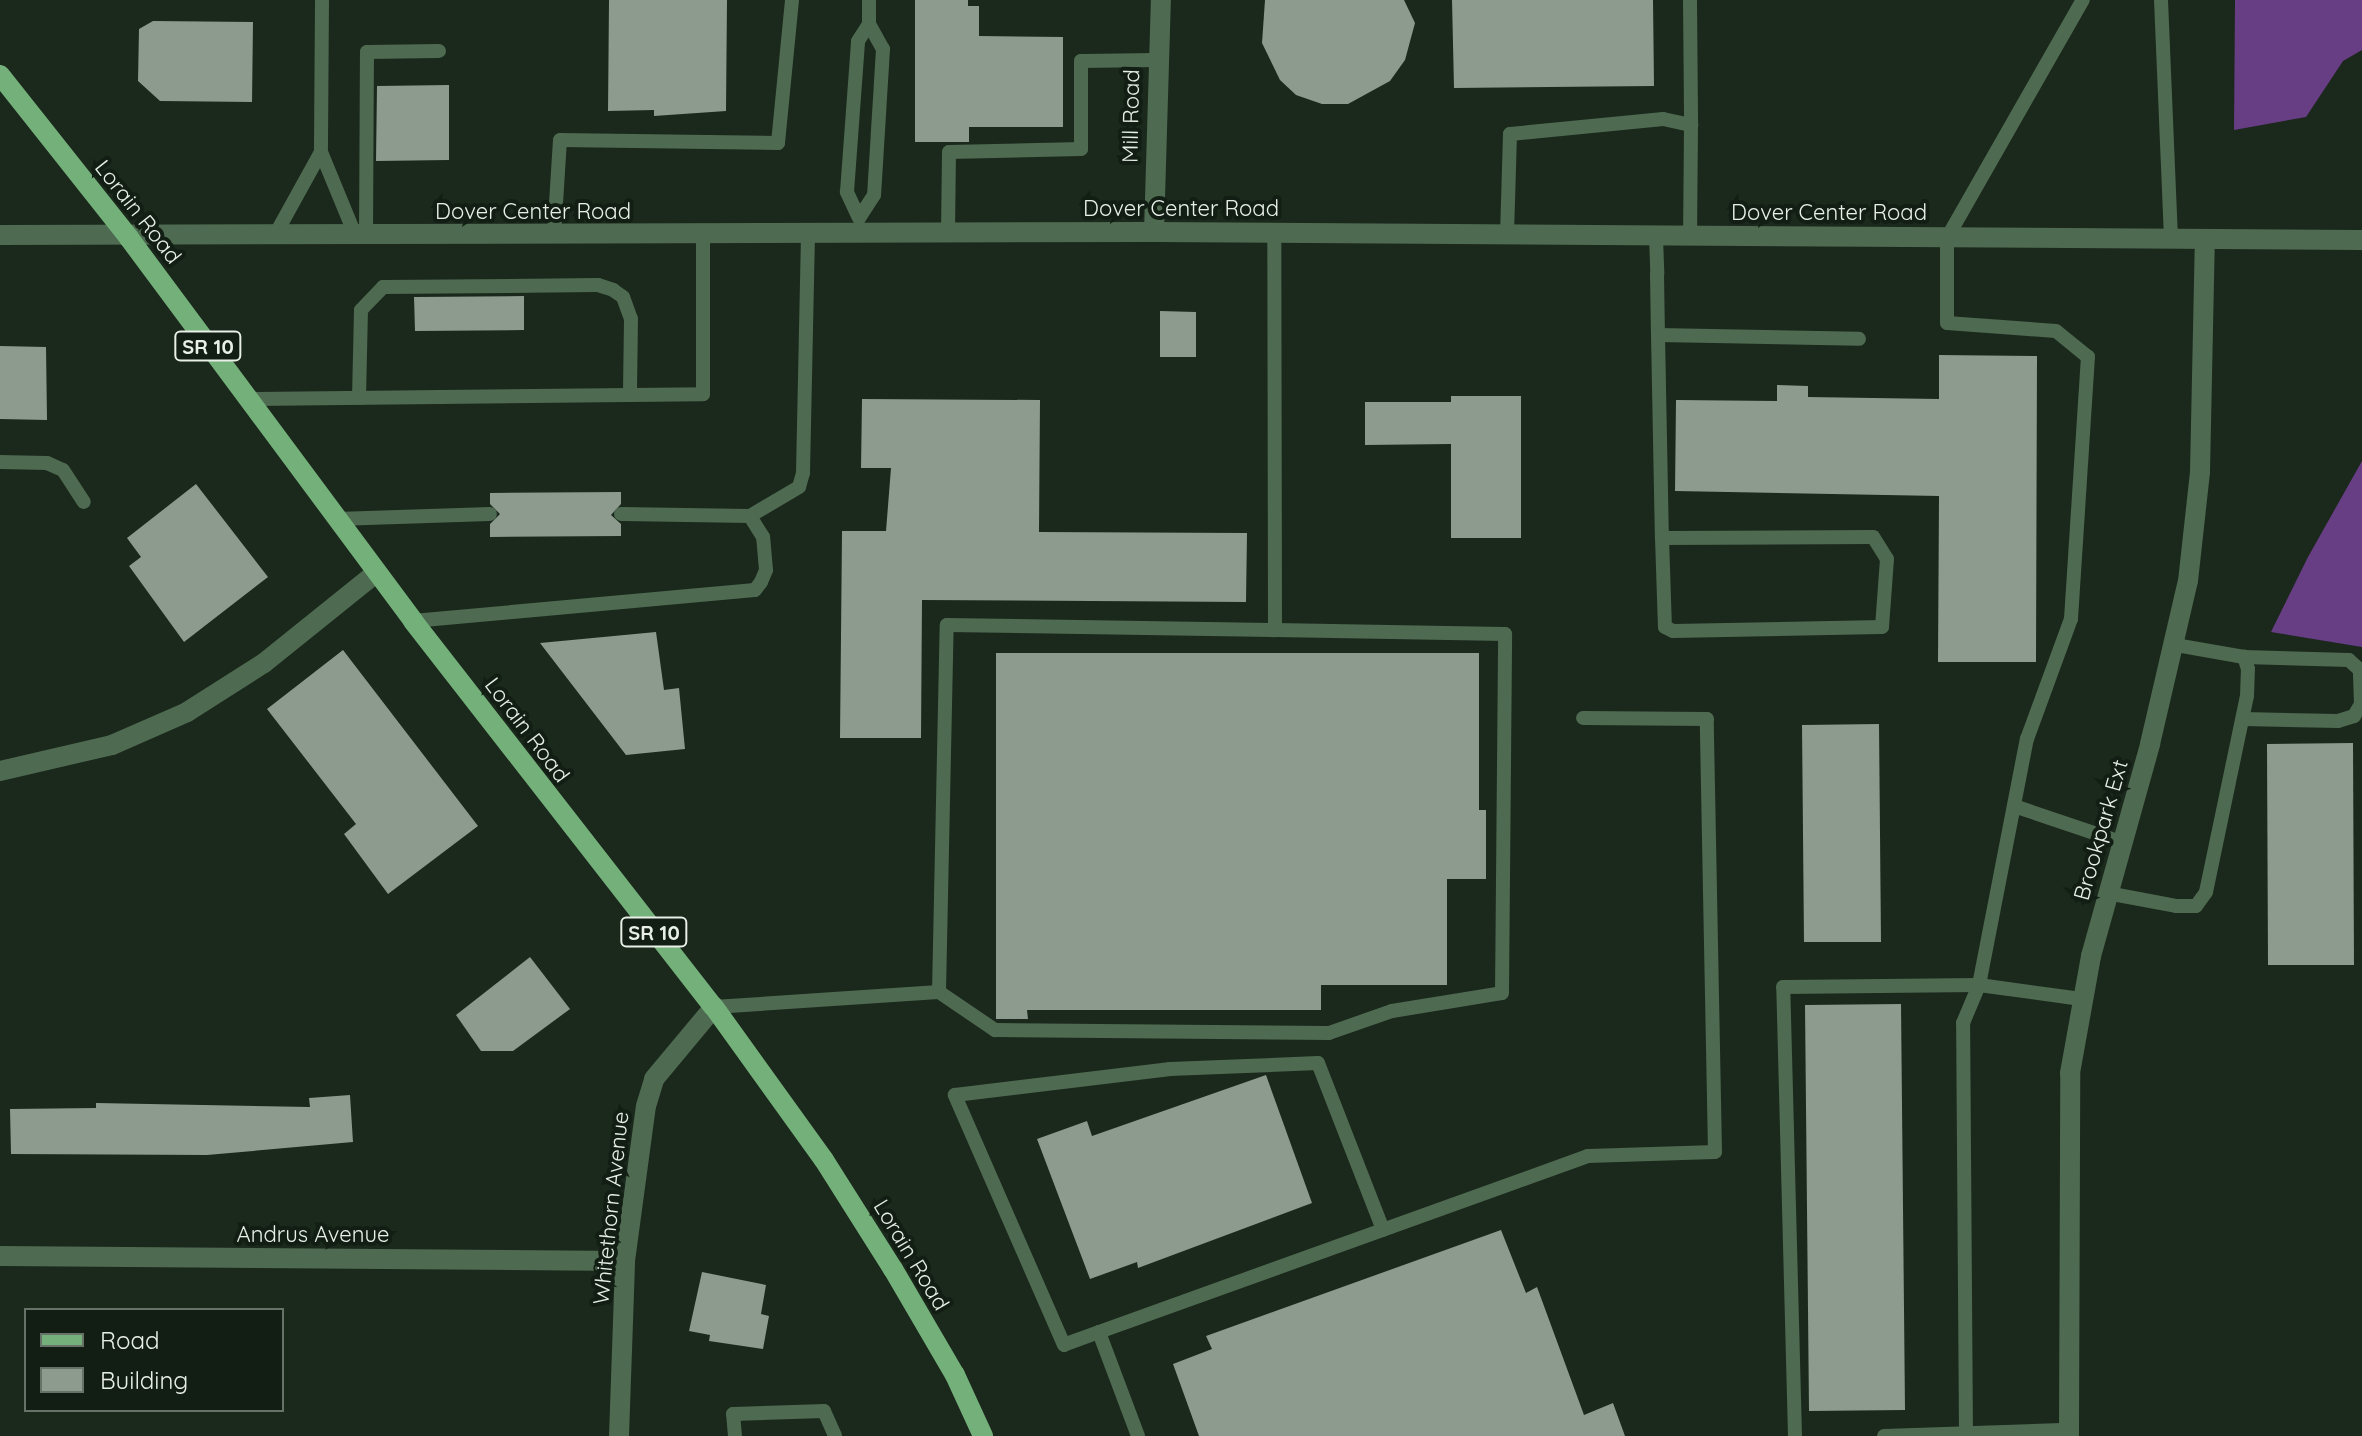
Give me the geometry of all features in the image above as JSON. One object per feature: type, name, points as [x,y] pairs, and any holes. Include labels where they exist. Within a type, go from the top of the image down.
[{"type":"main road","name":"Lorain Road","points":[[0,75],[129,238],[376,573],[714,1007],[824,1160],[893,1269],[955,1375],[983,1436]]},
{"type":"street","name":"Mill Road","points":[[1154,232],[1156,60],[1161,0]]},
{"type":"street","name":"Dover Center Road","points":[[0,235],[129,238],[808,234],[858,226],[948,233],[2362,240]]},
{"type":"street","name":"Brookpark Ext","points":[[2069,1433],[2068,1126],[2081,999],[2175,645],[2200,472],[2205,240]]},
{"type":"street","points":[[0,771],[112,745],[187,712],[264,663],[376,573]]},
{"type":"street","name":"Whitethorn Avenue","points":[[619,1436],[625,1261],[643,1121],[654,1079],[714,1007]]},
{"type":"street","name":"Andrus Avenue","points":[[0,1256],[625,1261]]},
{"type":"lane","points":[[322,0],[321,152],[361,237]]},
{"type":"lane","points":[[554,235],[560,140],[778,143],[792,0]]},
{"type":"lane","points":[[858,226],[874,195],[883,49],[869,24],[869,0]]},
{"type":"lane","points":[[1690,0],[1690,236]]},
{"type":"lane","points":[[1966,1434],[1963,1023],[1979,985],[2027,739],[2071,619],[2088,357],[2056,331],[1947,323],[1947,238],[2083,0]]},
{"type":"lane","points":[[2161,0],[2171,240]]},
{"type":"lane","points":[[858,226],[847,192],[858,41],[869,24]]},
{"type":"lane","points":[[361,237],[367,52],[439,51]]},
{"type":"lane","points":[[948,233],[949,152],[1081,149],[1081,61],[1156,60]]},
{"type":"lane","points":[[1507,235],[1510,134],[1663,119],[1691,125]]},
{"type":"lane","points":[[274,237],[321,152]]},
{"type":"lane","points":[[1274,233],[1275,630]]},
{"type":"lane","points":[[621,514],[750,516],[799,487],[803,473],[808,234]]},
{"type":"lane","points":[[248,399],[703,394],[703,235]]},
{"type":"lane","points":[[1656,236],[1662,538],[1665,627],[1673,631],[1882,627],[1887,559],[1873,537],[1662,538]]},
{"type":"lane","points":[[359,398],[361,310],[383,287],[598,285],[613,290],[623,297],[631,319],[630,395]]},
{"type":"lane","points":[[1658,335],[1859,339]]},
{"type":"lane","points":[[0,462],[47,463],[63,470],[84,502]]},
{"type":"lane","points":[[337,519],[490,514]]},
{"type":"lane","points":[[413,621],[755,590],[766,570],[766,554],[759,525],[750,516]]},
{"type":"lane","points":[[714,1007],[939,992],[995,1030],[1329,1033],[1392,1011],[1502,993],[1505,634],[947,625],[939,992]]},
{"type":"lane","points":[[2175,645],[2244,657],[2349,660],[2360,670],[2361,704],[2354,716],[2338,721],[2243,719]]},
{"type":"lane","points":[[2107,893],[2196,906],[2206,892],[2243,719],[2248,683],[2244,657]]},
{"type":"lane","points":[[1383,1230],[1318,1063],[1170,1069],[955,1095],[1064,1345],[1099,1332],[1383,1230],[1588,1156],[1715,1152],[1707,719],[1583,718]]},
{"type":"lane","points":[[2014,806],[2121,842]]},
{"type":"lane","points":[[1795,1436],[1783,987],[1979,985],[2081,999]]},
{"type":"lane","points":[[1099,1332],[1138,1436]]},
{"type":"lane","points":[[735,1436],[733,1414],[824,1411],[835,1436]]},
{"type":"lane","points":[[1884,1436],[2069,1433]]},
{"type":"shaded area","points":[[2235,0],[2362,0],[2362,50],[2343,61],[2306,117],[2234,130]]},
{"type":"shaded area","points":[[2362,461],[2362,647],[2271,632],[2308,557]]},
{"type":"building","points":[[609,0],[727,0],[726,111],[654,116],[654,110],[608,111]]},
{"type":"building","points":[[915,0],[968,0],[968,6],[979,6],[979,36],[1063,37],[1063,127],[969,127],[969,142],[915,142]]},
{"type":"building","points":[[1265,0],[1404,0],[1415,23],[1405,60],[1390,81],[1348,104],[1322,104],[1296,95],[1280,80],[1262,43]]},
{"type":"building","points":[[1452,0],[1653,0],[1654,86],[1454,88]]},
{"type":"building","points":[[153,21],[253,22],[252,102],[160,101],[138,81],[139,29]]},
{"type":"building","points":[[449,85],[449,160],[376,161],[377,86]]},
{"type":"building","points":[[524,296],[524,330],[415,331],[414,297]]},
{"type":"building","points":[[1160,311],[1196,312],[1196,357],[1160,357]]},
{"type":"building","points":[[0,346],[46,347],[47,420],[0,419]]},
{"type":"building","points":[[1939,355],[2037,356],[2036,662],[1938,662],[1939,496],[1675,491],[1676,400],[1777,401],[1777,385],[1808,386],[1808,397],[1939,399]]},
{"type":"building","points":[[1451,396],[1521,396],[1521,538],[1451,538],[1451,444],[1365,445],[1365,402],[1451,402]]},
{"type":"building","points":[[862,399],[1040,400],[1039,532],[1247,533],[1246,602],[922,600],[921,738],[840,738],[842,531],[886,531],[891,468],[861,468]]},
{"type":"building","points":[[196,484],[268,577],[184,642],[129,566],[141,557],[127,538]]},
{"type":"building","points":[[621,492],[621,504],[611,515],[621,524],[621,536],[490,537],[490,524],[500,514],[490,504],[490,493]]},
{"type":"building","points":[[656,632],[664,690],[679,688],[685,749],[626,755],[540,643]]},
{"type":"building","points":[[343,650],[478,826],[388,894],[344,834],[356,824],[267,709]]},
{"type":"building","points":[[996,653],[1479,653],[1479,810],[1486,810],[1486,879],[1447,879],[1447,985],[1321,985],[1321,1010],[1027,1010],[1028,1019],[996,1019]]},
{"type":"building","points":[[1879,724],[1881,942],[1804,942],[1802,725]]},
{"type":"building","points":[[2353,743],[2354,965],[2268,965],[2267,744]]},
{"type":"building","points":[[530,957],[570,1009],[513,1051],[481,1051],[456,1015]]},
{"type":"building","points":[[1901,1004],[1905,1410],[1809,1411],[1805,1005]]},
{"type":"building","points":[[1266,1075],[1312,1203],[1138,1268],[1137,1262],[1090,1279],[1037,1139],[1087,1121],[1092,1136]]},
{"type":"building","points":[[350,1095],[353,1142],[207,1155],[11,1154],[10,1109],[96,1108],[96,1103],[310,1107],[309,1098]]},
{"type":"building","points":[[1501,1230],[1526,1293],[1537,1287],[1584,1415],[1613,1403],[1625,1436],[1199,1436],[1173,1364],[1212,1349],[1206,1336]]},
{"type":"building","points":[[702,1272],[766,1285],[761,1314],[769,1316],[763,1349],[709,1341],[710,1335],[689,1331]]}]
